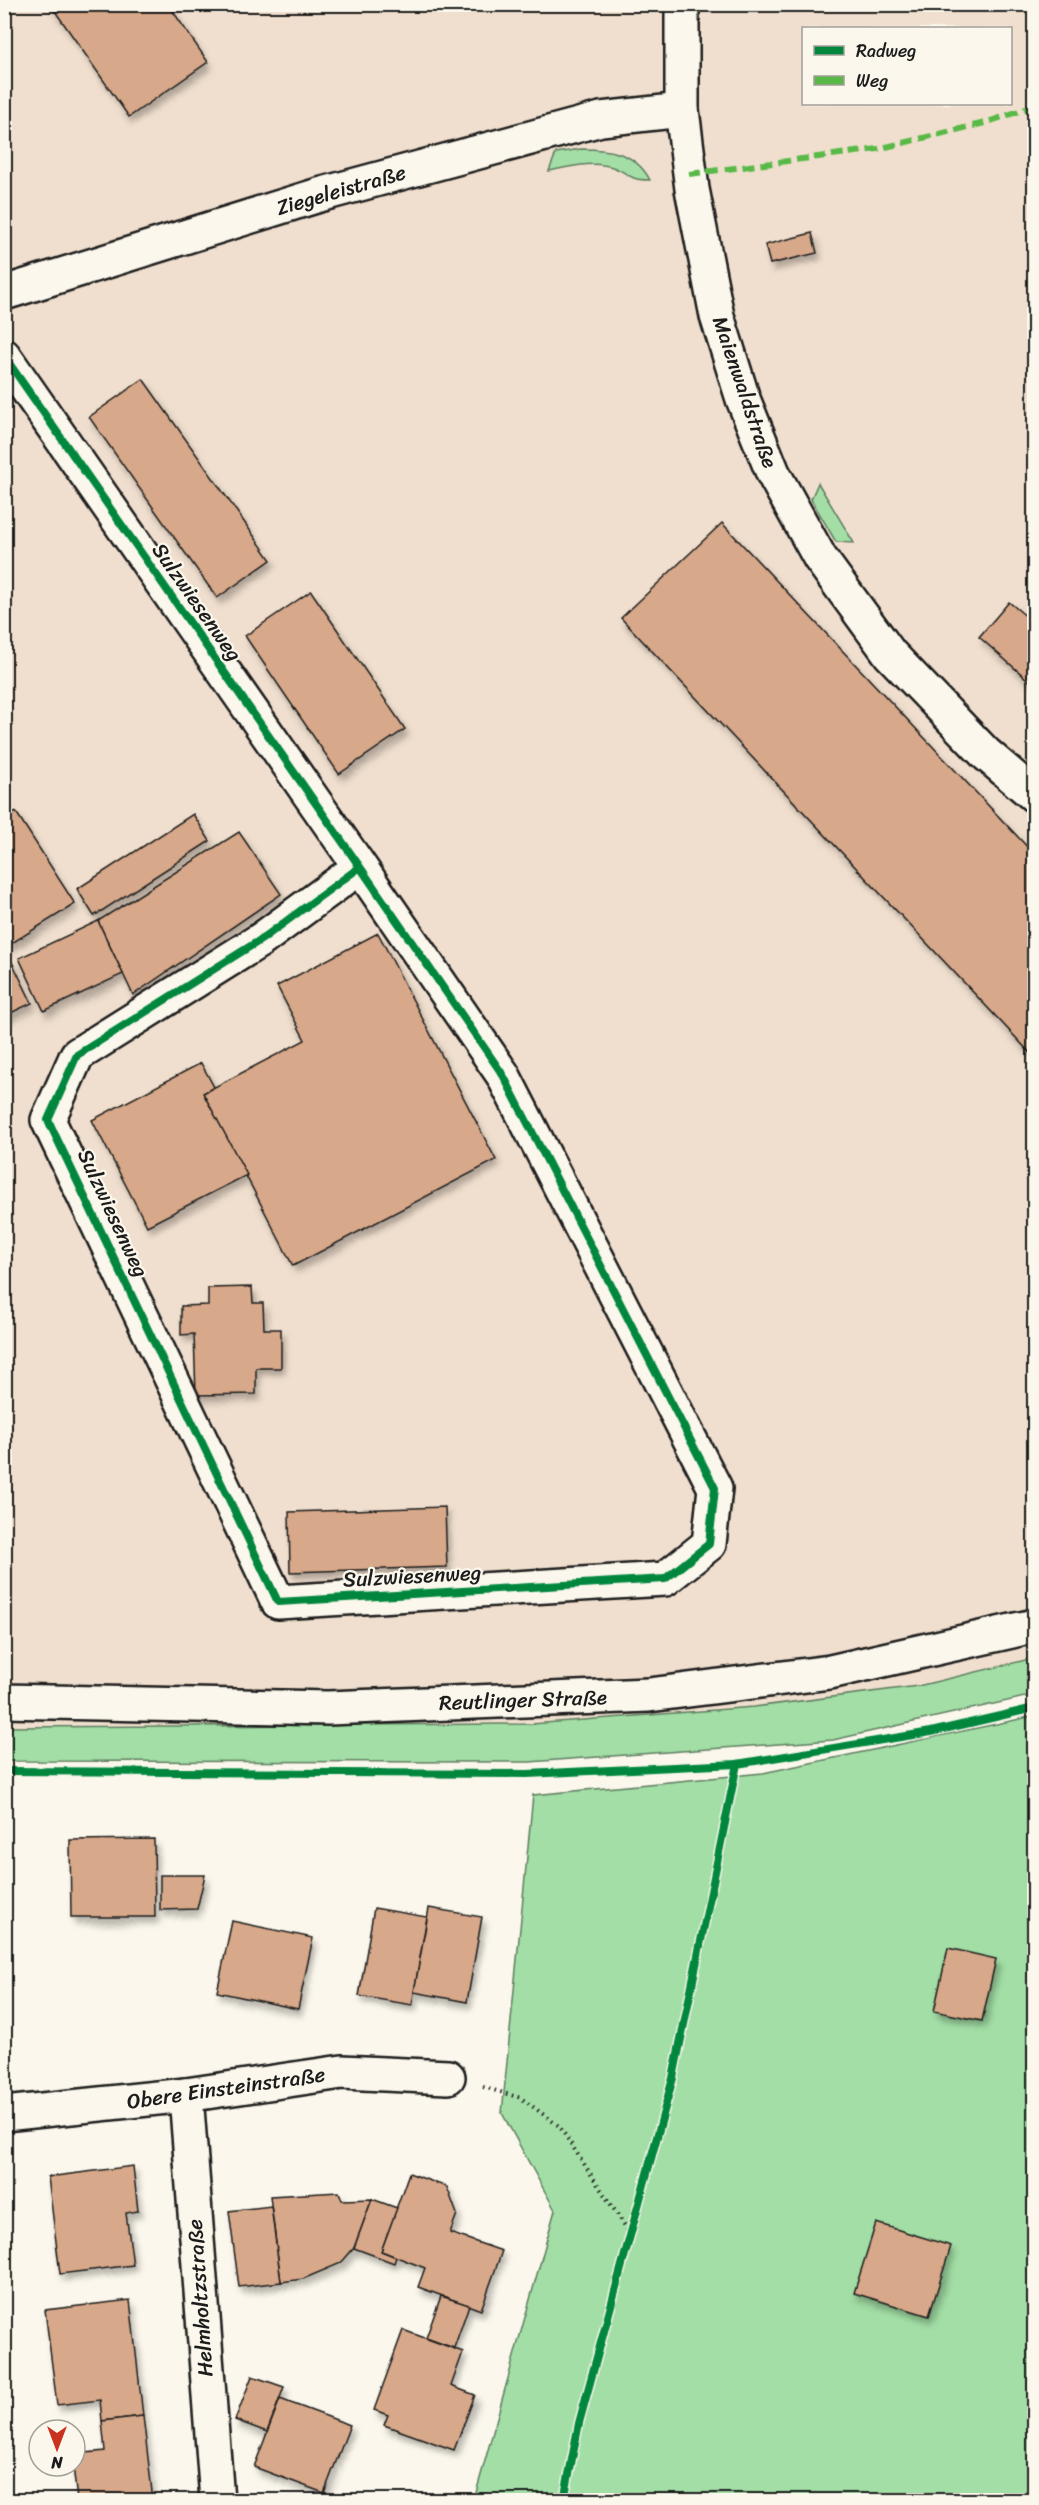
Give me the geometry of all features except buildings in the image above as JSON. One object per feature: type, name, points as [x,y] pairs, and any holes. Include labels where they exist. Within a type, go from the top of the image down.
[{"type":"street","name":"Maienwaldstraße","points":[[682,4],[682,110],[692,189],[717,315],[743,399],[773,473],[820,558],[890,654],[985,753],[1035,795]]},
{"type":"street","name":"Ziegeleistraße","points":[[4,293],[353,186],[601,119],[682,110]]},
{"type":"street","name":"Sulzwiesenweg","points":[[4,356],[360,867],[503,1075],[714,1488],[709,1544],[665,1579],[278,1602],[48,1120],[77,1055],[262,939],[360,867]]},
{"type":"street","name":"Reutlinger Straße","points":[[4,1701],[328,1708],[649,1695],[830,1672],[1035,1626]]},
{"type":"street","name":"Obere Einsteinstraße","points":[[4,2114],[186,2095],[342,2072],[448,2077]]},
{"type":"street","name":"Helmholtzstraße","points":[[186,2095],[217,2500]]},
{"type":"path","points":[[448,2077],[521,2098],[559,2126],[631,2235]]},
{"type":"shaded area","points":[[5,5],[1034,5],[1034,1658],[918,1686],[754,1707],[531,1724],[5,1727]]},
{"type":"green space","points":[[581,149],[612,151],[621,154],[637,163],[650,180],[634,178],[615,168],[598,165],[582,165],[549,171],[556,153]]},
{"type":"green space","points":[[818,483],[854,543],[836,542],[811,499]]},
{"type":"green space","points":[[1034,1658],[1034,1695],[833,1740],[529,1762],[5,1761],[5,1727],[531,1724],[754,1707],[918,1686]]},
{"type":"green space","points":[[1034,1716],[1034,2500],[474,2500],[555,2210],[502,2113],[533,1795],[763,1773]]},
{"type":"marked path","points":[[689,174],[878,149],[985,123],[1034,106]]},
{"type":"cycle path","points":[[4,356],[360,867],[262,939],[77,1055],[48,1120],[278,1602],[665,1579],[709,1544],[715,1488],[503,1075],[360,867]]},
{"type":"cycle path","points":[[4,1771],[527,1774],[737,1764],[931,1732],[1034,1708]]},
{"type":"cycle path","points":[[564,2500],[579,2423],[673,2078],[737,1764]]}]
